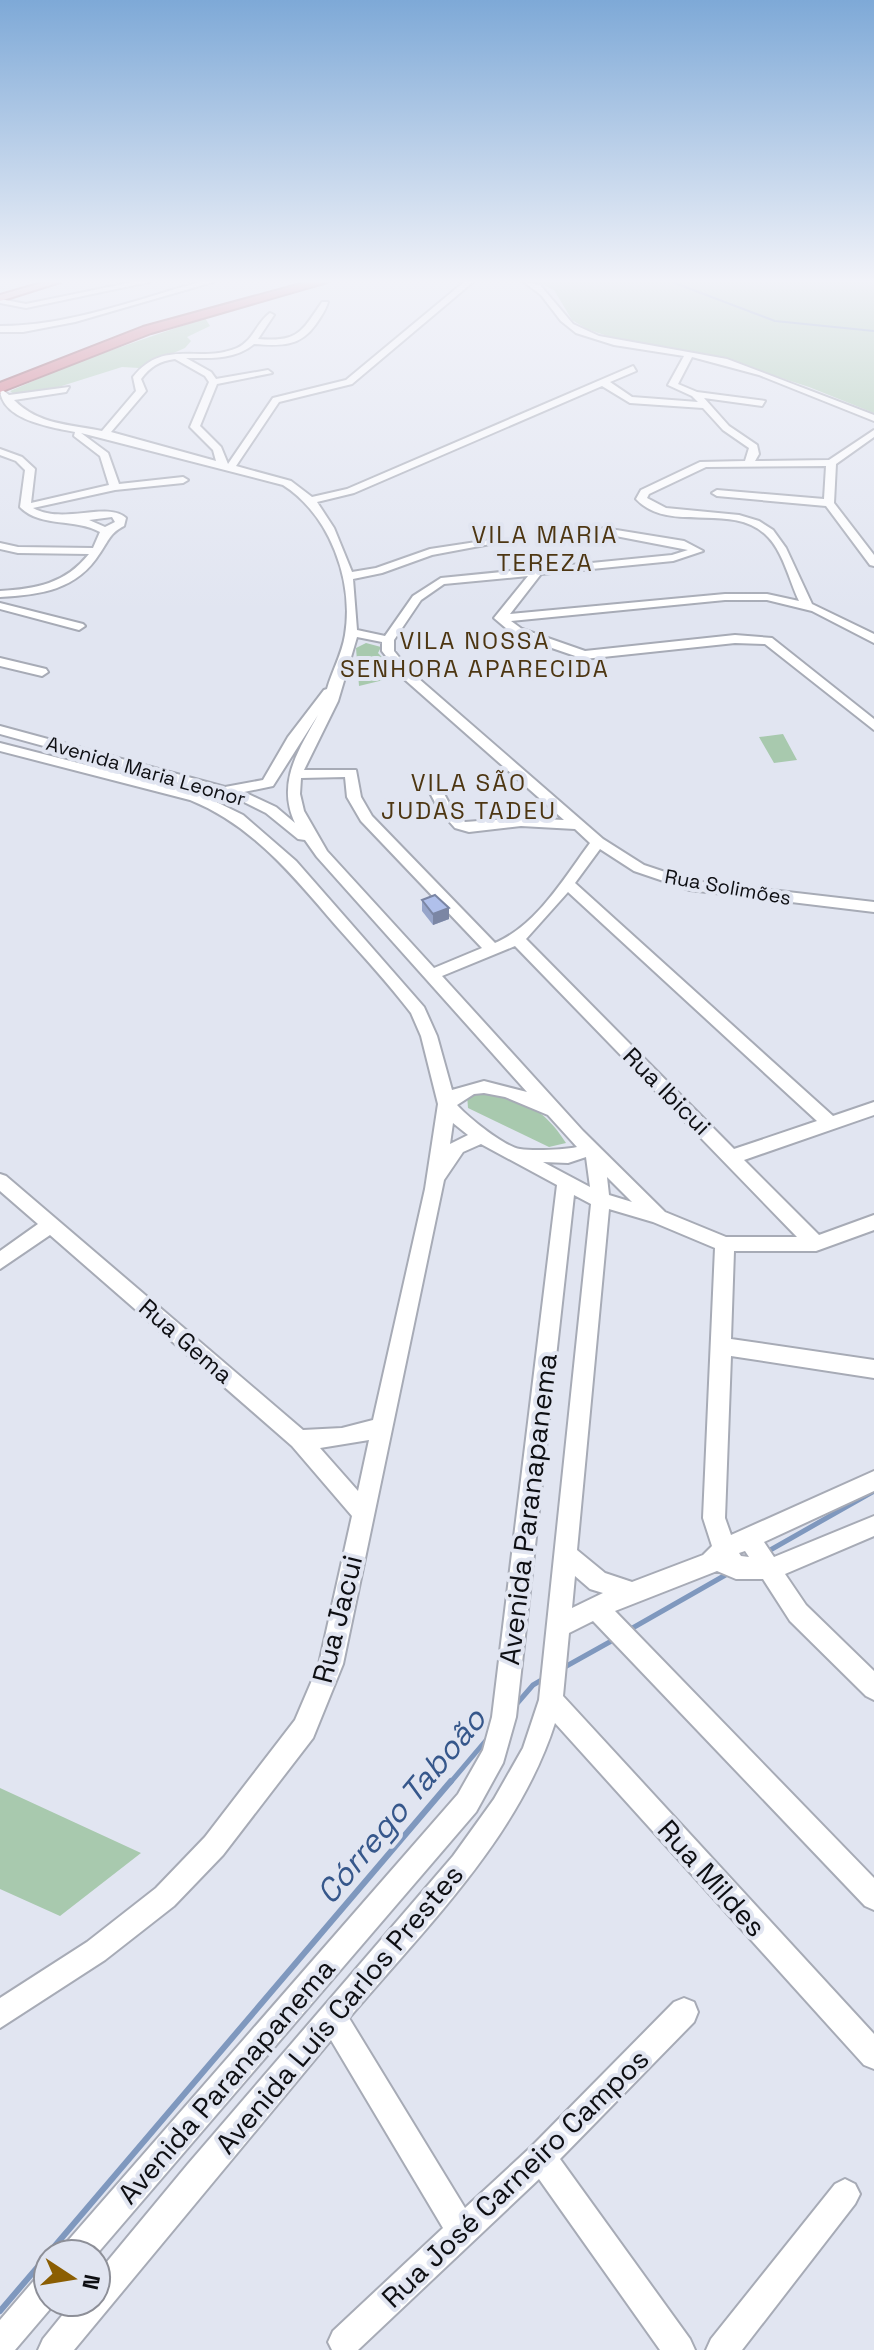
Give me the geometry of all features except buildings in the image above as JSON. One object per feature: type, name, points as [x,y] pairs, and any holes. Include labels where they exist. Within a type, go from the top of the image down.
[{"type":"street","points":[[2,392],[31,420],[98,433],[287,483],[299,488],[312,500],[349,576],[352,633],[333,688],[332,701],[295,774],[294,810],[322,854],[593,1152],[658,1217]]},
{"type":"street","points":[[94,445],[98,433],[140,392]]},
{"type":"street","points":[[209,392],[195,427],[218,449],[226,466]]},
{"type":"street","points":[[226,466],[276,400],[310,392]]},
{"type":"street","points":[[312,500],[350,491],[581,392]]},
{"type":"street","points":[[618,392],[630,400],[708,406]]},
{"type":"street","points":[[690,392],[762,403]]},
{"type":"street","points":[[806,392],[874,418]]},
{"type":"street","points":[[695,394],[719,422],[754,447],[754,454],[748,463]]},
{"type":"street","points":[[69,429],[105,455],[115,487]]},
{"type":"street","points":[[806,604],[773,538],[764,528],[738,517],[659,510],[641,499],[645,492],[694,467],[748,463],[831,463],[874,433]]},
{"type":"street","points":[[0,452],[25,464],[31,475],[25,507],[31,514],[115,487],[183,480]]},
{"type":"street","points":[[831,463],[829,503],[874,563]]},
{"type":"street","points":[[30,485],[41,510]]},
{"type":"street","points":[[717,493],[829,503]]},
{"type":"street","points":[[41,510],[95,523],[105,531]]},
{"type":"street","points":[[0,594],[39,591],[62,585],[80,573],[105,531],[120,524],[118,516],[77,518]]},
{"type":"street","points":[[352,633],[388,640],[417,598],[436,583],[460,578],[673,558],[698,551],[684,544],[604,531]]},
{"type":"street","points":[[349,576],[378,571],[430,552],[496,542]]},
{"type":"street","points":[[0,546],[18,550],[95,551]]},
{"type":"street","points":[[500,618],[537,572]]},
{"type":"street","points":[[500,618],[725,597],[767,597],[806,604],[874,639]]},
{"type":"street","points":[[0,606],[79,626]]},
{"type":"street","points":[[500,618],[518,632],[584,655],[735,639],[768,641],[874,726]]},
{"type":"street","name":"Rua Solimões","points":[[388,640],[388,651],[399,668],[598,842],[639,868],[690,885],[874,907]]},
{"type":"street","points":[[0,662],[42,672]]},
{"type":"street","points":[[220,789],[253,788],[268,783],[295,737],[333,688]]},
{"type":"street","points":[[848,707],[869,704]]},
{"type":"street","name":"Avenida Maria Leonor","points":[[0,730],[220,789],[271,810],[322,854]]},
{"type":"street","name":"Avenida Maria Leonor","points":[[0,747],[195,797],[225,809],[263,835],[418,1011],[429,1036],[447,1104]]},
{"type":"street","points":[[99,773],[110,761]]},
{"type":"street","points":[[295,774],[351,773],[354,797],[366,818],[493,950]]},
{"type":"street","points":[[435,789],[446,815],[458,825],[471,829],[518,822],[578,825]]},
{"type":"street","points":[[431,975],[517,939],[568,884],[598,842]]},
{"type":"street","points":[[568,884],[830,1123]]},
{"type":"street","name":"Rua Ibicui","points":[[517,939],[816,1244]]},
{"type":"street","points":[[556,1112],[508,1090],[489,1086],[465,1090],[447,1104],[462,1122],[482,1136],[566,1183],[601,1200],[658,1217],[725,1244],[816,1244],[874,1222]]},
{"type":"street","name":"Rua Jacui","points":[[0,2014],[96,1951],[165,1897],[214,1846],[304,1729],[331,1664],[434,1189],[447,1104]]},
{"type":"street","points":[[732,1157],[874,1108]]},
{"type":"street","name":"Rua Jacui","points":[[434,1189],[457,1147],[482,1136]]},
{"type":"street","points":[[513,1152],[568,1156],[593,1152]]},
{"type":"street","name":"Avenida Paranapanema","points":[[551,1700],[601,1200],[593,1152]]},
{"type":"street","name":"Rua Gema","points":[[0,1181],[299,1439],[362,1511]]},
{"type":"street","name":"Avenida Paranapanema","points":[[91,2238],[467,1803],[494,1754],[504,1717],[566,1183]]},
{"type":"street","points":[[0,1261],[50,1225]]},
{"type":"street","points":[[724,1560],[714,1518],[714,1486],[725,1244]]},
{"type":"street","points":[[720,1346],[874,1369]]},
{"type":"street","points":[[299,1439],[348,1437],[383,1426]]},
{"type":"street","points":[[560,1626],[596,1607],[724,1560],[749,1538],[874,1481]]},
{"type":"street","points":[[724,1560],[771,1569],[874,1526]]},
{"type":"street","points":[[749,1538],[798,1613],[874,1688]]},
{"type":"street","points":[[565,1554],[598,1581],[632,1593]]},
{"type":"street","points":[[596,1607],[874,1897]]},
{"type":"street","name":"Avenida Luís Carlos Prestes","points":[[112,2279],[462,1865],[503,1808],[533,1754],[551,1700]]},
{"type":"street","name":"Rua Mildes","points":[[551,1700],[874,2055]]},
{"type":"street","name":"Rua José Carneiro Campos","points":[[344,2342],[541,2157],[684,2012]]},
{"type":"street","points":[[333,2018],[462,2231]]},
{"type":"street","points":[[541,2157],[679,2350]]},
{"type":"street","points":[[722,2350],[845,2194]]},
{"type":"street","points":[[0,2344],[32,2307]]},
{"type":"street","name":"Avenida Luís Carlos Prestes","points":[[54,2350],[80,2318]]},
{"type":"green space","points":[[11,392],[38,392],[15,395]]},
{"type":"green space","points":[[821,392],[874,392],[874,413]]},
{"type":"green space","points":[[366,643],[381,647],[378,653],[400,676],[359,686],[356,648]]},
{"type":"green space","points":[[783,734],[797,760],[774,763],[759,737]]},
{"type":"green space","points":[[480,1091],[507,1096],[529,1106],[549,1121],[566,1143],[549,1147],[468,1108],[467,1095]]},
{"type":"green space","points":[[0,1788],[141,1853],[60,1916],[0,1889]]},
{"type":"waterway","name":"Córrego Taboão","points":[[765,1553],[874,1491]]},
{"type":"waterway","name":"Córrego Taboão","points":[[629,1630],[729,1573]]},
{"type":"waterway","name":"Córrego Taboão","points":[[563,1668],[615,1639]]},
{"type":"waterway","name":"Córrego Taboão","points":[[514,1707],[533,1685],[545,1678]]},
{"type":"waterway","name":"Córrego Taboão","points":[[450,1783],[488,1738]]},
{"type":"waterway","name":"Córrego Taboão","points":[[62,2238],[451,1781]]},
{"type":"waterway","name":"Córrego Taboão","points":[[0,2311],[32,2274]]},
{"type":"district","name":"VILA MARIA TEREZA","points":[[545,548]]},
{"type":"district","name":"VILA NOSSA SENHORA APARECIDA","points":[[475,654]]},
{"type":"district","name":"VILA SÃO JUDAS TADEU","points":[[469,796]]}]
